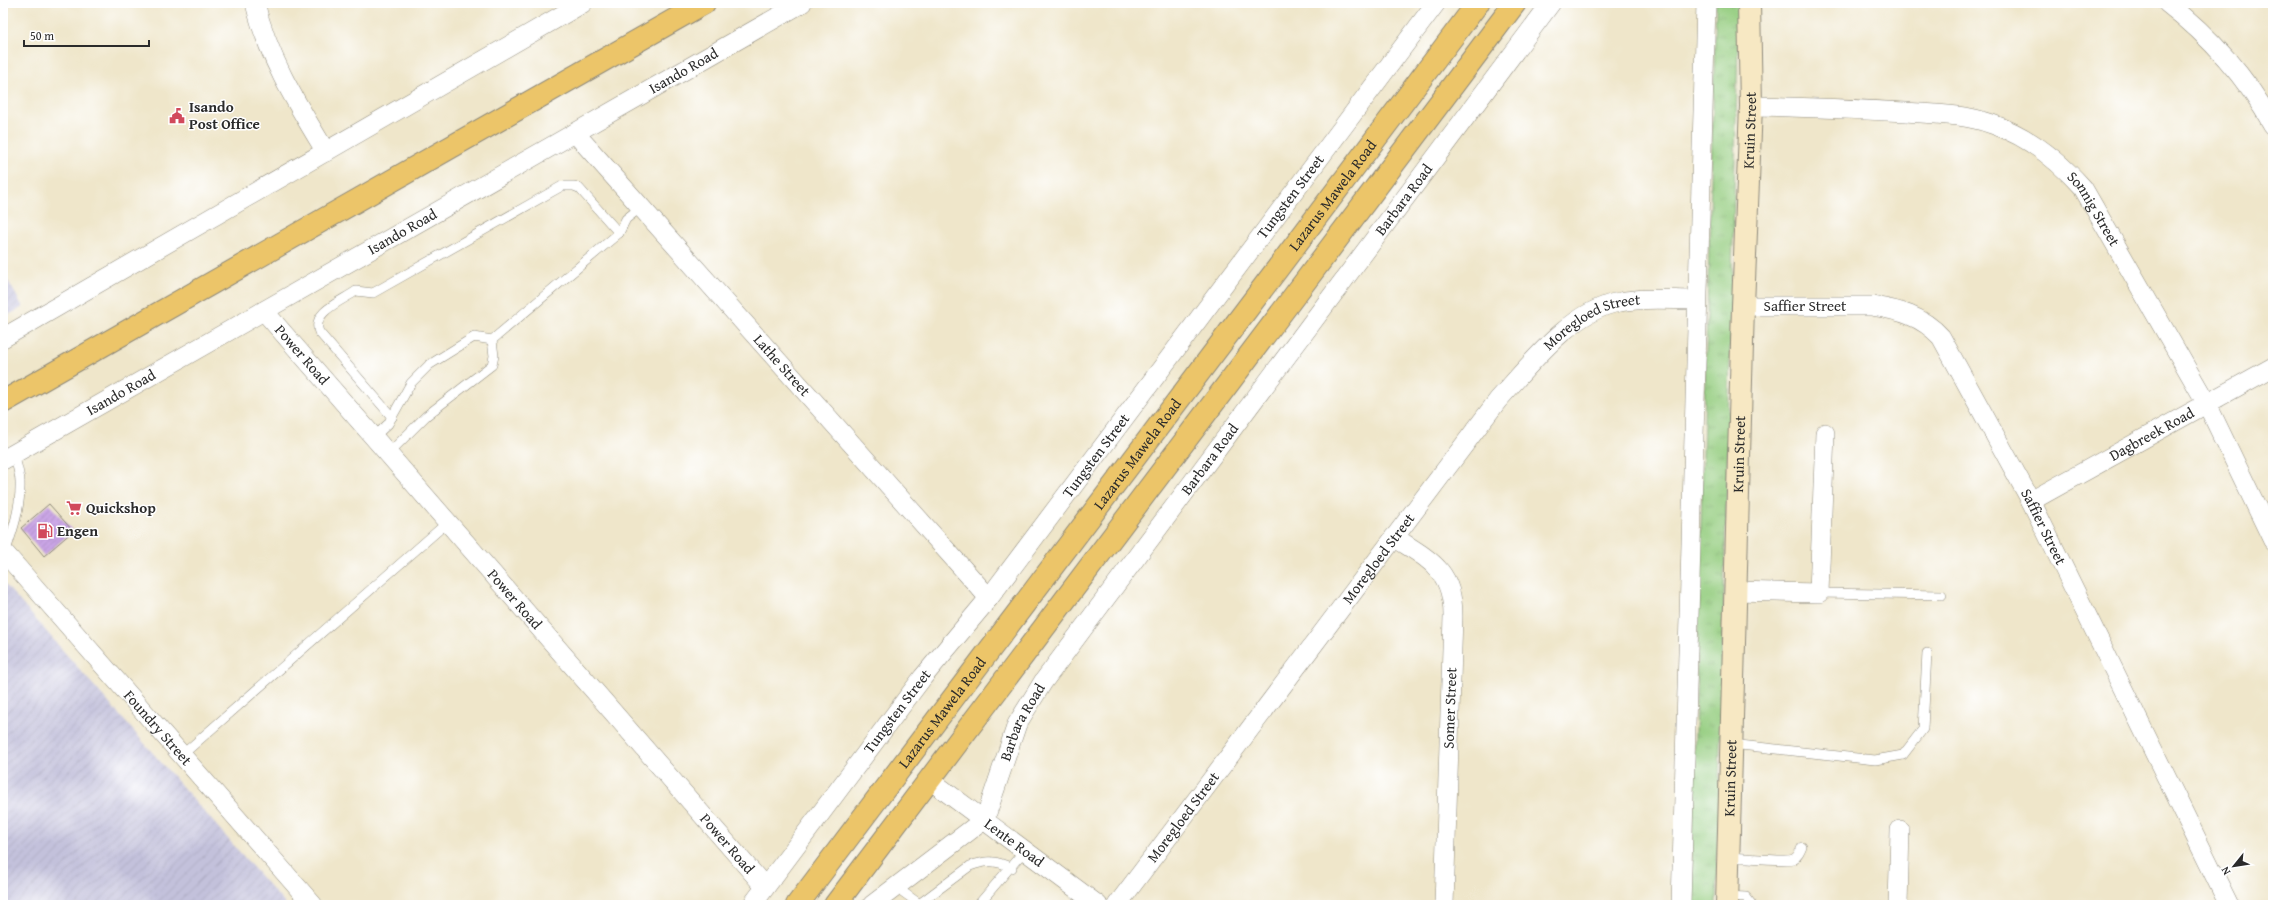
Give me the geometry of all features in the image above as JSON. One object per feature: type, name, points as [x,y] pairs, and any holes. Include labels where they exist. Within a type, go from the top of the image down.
[{"type":"main road","points":[[3,402],[704,3]]},
{"type":"main road","name":"Lazarus Mawela Road","points":[[797,905],[1478,3]]},
{"type":"main road","name":"Lazarus Mawela Road","points":[[835,905],[1515,3]]},
{"type":"main road","name":"Kruin Street","points":[[1727,900],[1743,306],[1751,106],[1749,3]]},
{"type":"main road","points":[[847,838],[896,794],[908,787],[930,780]]},
{"type":"street","points":[[256,3],[275,62],[288,89],[326,152]]},
{"type":"street","points":[[3,338],[583,3]]},
{"type":"street","name":"Isando Road","points":[[8,457],[802,3]]},
{"type":"street","name":"Tungsten Street","points":[[752,905],[923,677],[989,598],[1436,3]]},
{"type":"street","name":"Barbara Road","points":[[985,819],[1017,724],[1043,682],[1551,3]]},
{"type":"street","points":[[1681,905],[1696,300],[1706,3]]},
{"type":"street","points":[[2167,3],[2233,65],[2256,95],[2273,125]]},
{"type":"street","name":"Sonnig Street","points":[[1751,106],[1850,109],[1955,116],[1994,124],[2035,145],[2058,163],[2083,188],[2207,404],[2273,542]]},
{"type":"street","name":"Lathe Street","points":[[575,133],[989,598]]},
{"type":"street","name":"Moregloed Street","points":[[1117,905],[1498,400],[1570,326],[1588,313],[1620,302],[1696,300]]},
{"type":"street","name":"Saffier Street","points":[[1743,306],[1872,306],[1903,312],[1922,320],[1940,337],[2031,501],[2229,905]]},
{"type":"street","name":"Power Road","points":[[264,311],[766,887]]},
{"type":"street","name":"Dagbreek Road","points":[[2031,501],[2273,368]]},
{"type":"street","points":[[1736,591],[1819,593],[1825,433]]},
{"type":"street","name":"Somer Street","points":[[1394,537],[1439,569],[1452,593],[1453,624],[1444,905]]},
{"type":"street","name":"Foundry Street","points":[[4,552],[313,905]]},
{"type":"street","name":"Lente Road","points":[[930,780],[985,819],[1098,905]]},
{"type":"street","points":[[872,905],[985,819]]},
{"type":"street","points":[[1898,905],[1900,830]]},
{"type":"lane","points":[[392,417],[319,332],[316,325],[319,315],[356,291],[373,293],[562,186],[574,186],[579,188],[618,233]]},
{"type":"lane","points":[[374,437],[392,417],[411,383],[429,365],[474,337],[492,340],[618,233],[626,219],[641,207]]},
{"type":"lane","points":[[389,453],[426,416],[492,365],[494,356],[492,340]]},
{"type":"lane","points":[[4,552],[16,520],[20,481],[8,457]]},
{"type":"lane","points":[[182,754],[448,521]]},
{"type":"lane","points":[[1819,593],[1942,595]]},
{"type":"lane","points":[[1731,744],[1875,760],[1903,755],[1923,729],[1927,653]]},
{"type":"lane","points":[[1729,857],[1765,858],[1781,861],[1793,860],[1799,854],[1802,847]]},
{"type":"lane","points":[[978,905],[1012,868],[1026,850]]},
{"type":"lane","points":[[896,887],[920,904],[974,865],[988,861],[998,861],[1012,868]]},
{"type":"lane","points":[[1727,900],[1746,897],[1752,905]]},
{"type":"shaded area","points":[[3,272],[23,307],[3,318]]},
{"type":"shaded area","points":[[3,582],[286,905],[3,905]]},
{"type":"green space","points":[[1716,3],[1739,3],[1716,905],[1690,905]]},
{"type":"building","points":[[49,504],[73,531],[44,556],[21,528]]},
{"type":"place","name":"Isando Post Office","points":[[177,116]]},
{"type":"place","name":"Quickshop","points":[[74,508]]},
{"type":"place","name":"Engen","points":[[45,531]]}]
